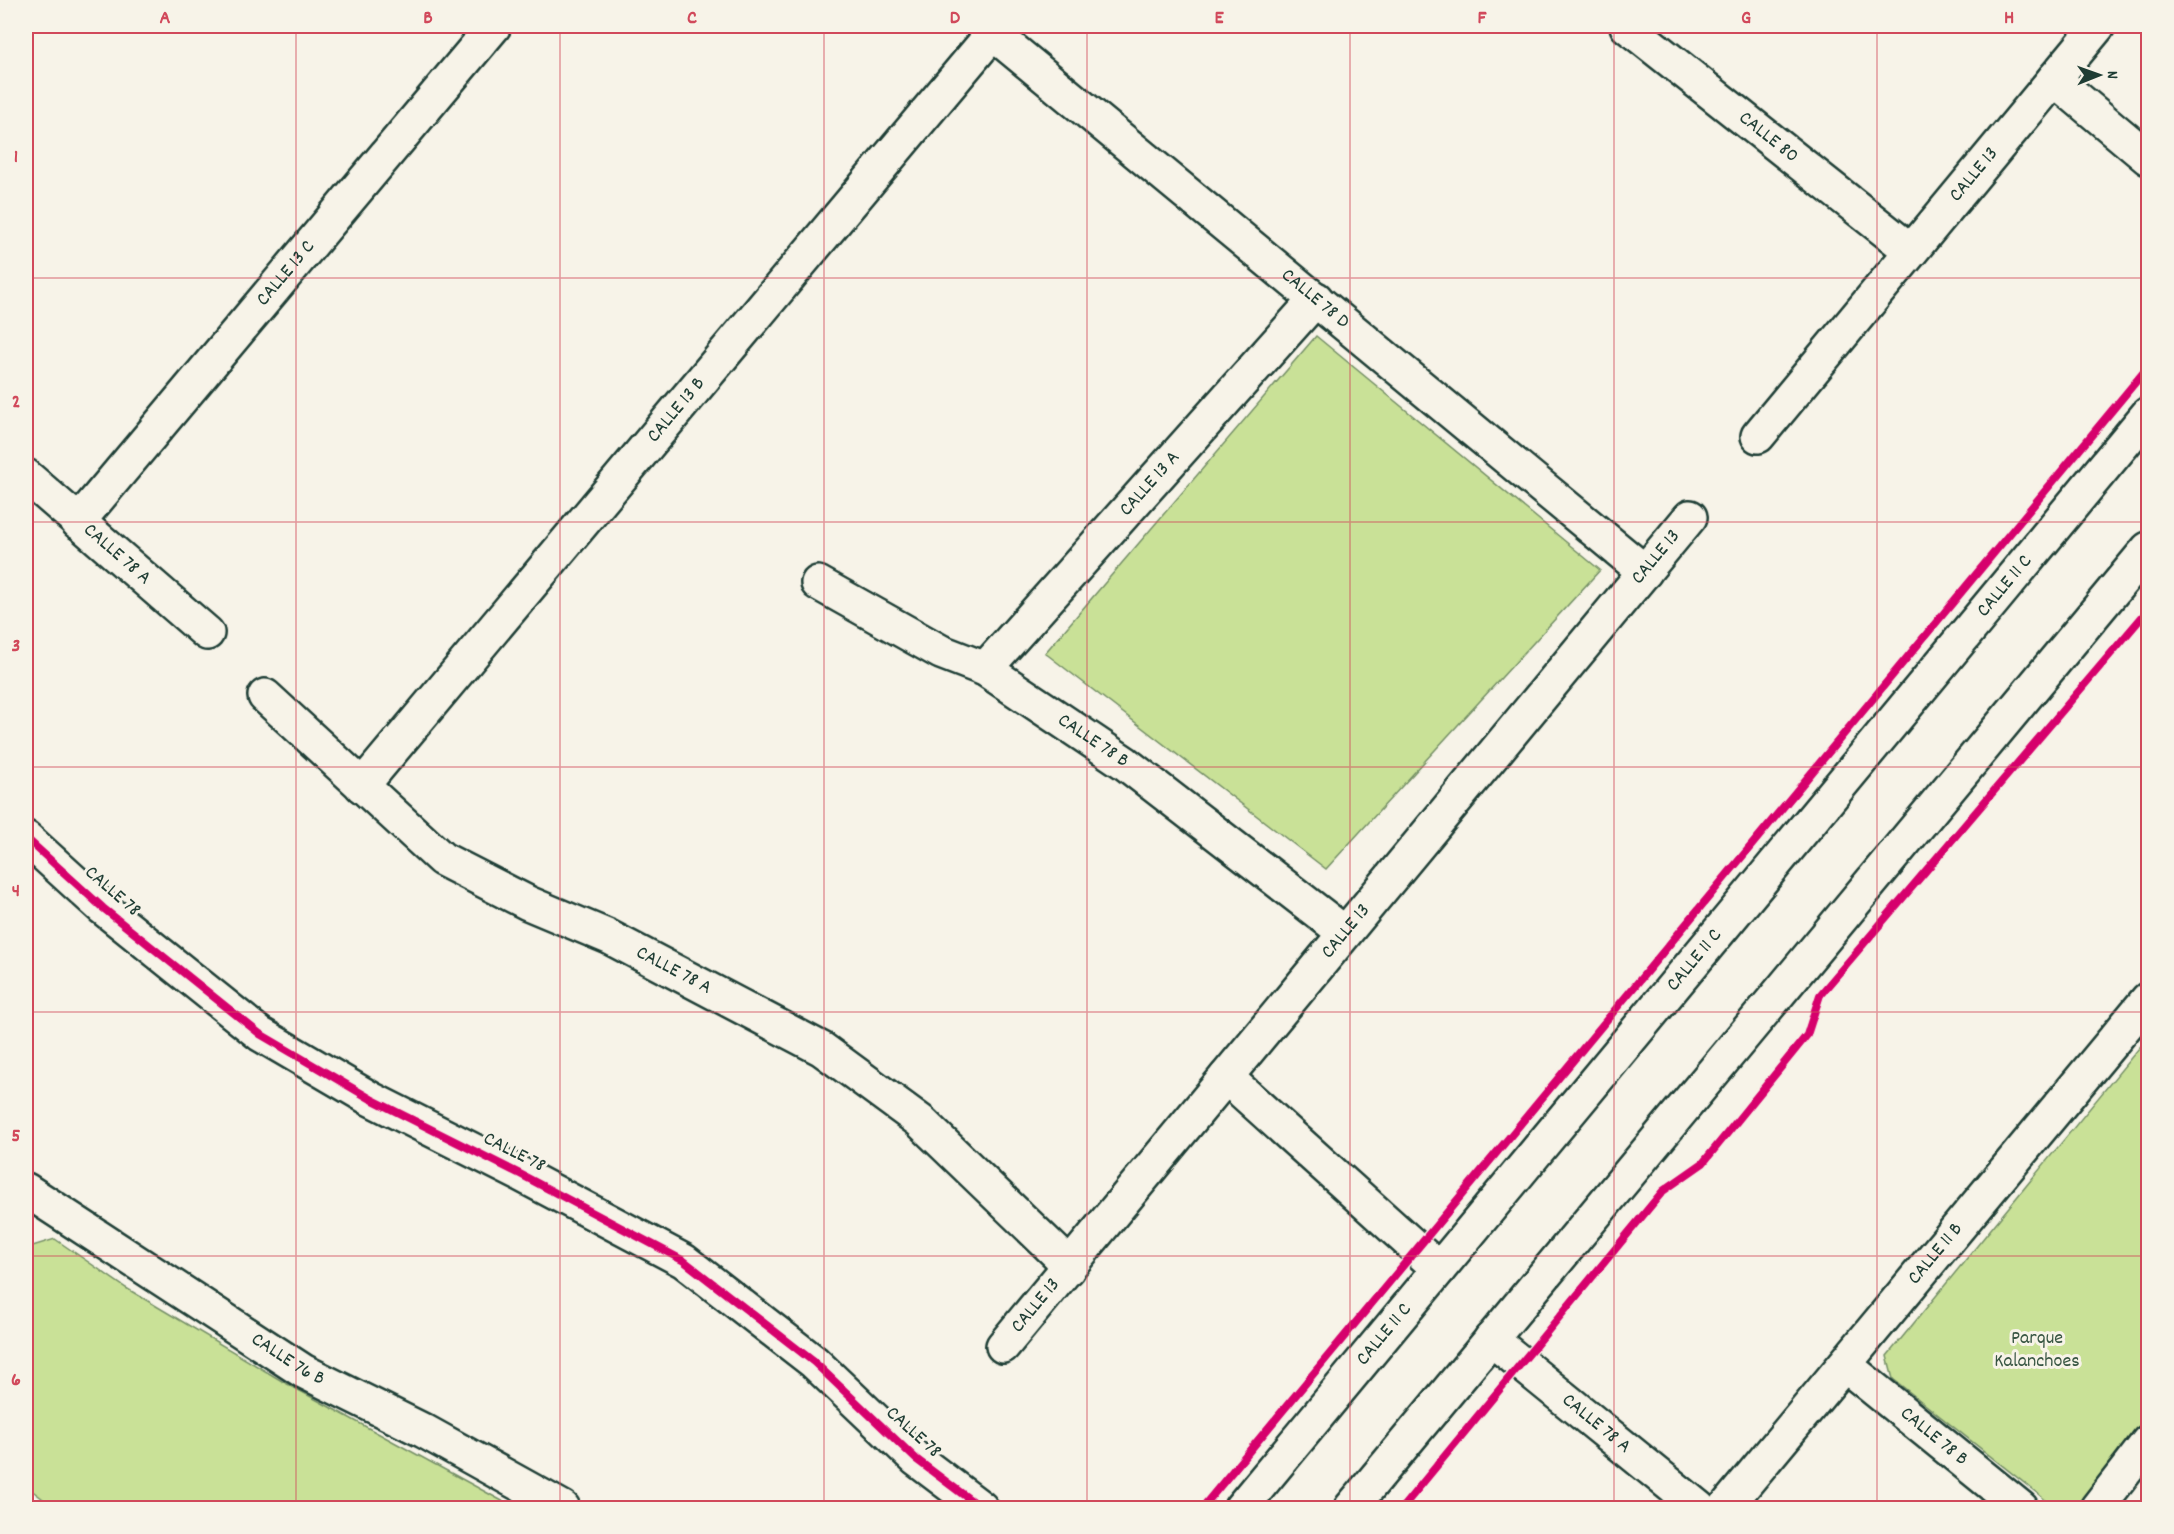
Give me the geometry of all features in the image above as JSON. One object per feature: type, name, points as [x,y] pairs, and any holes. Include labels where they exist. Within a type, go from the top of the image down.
[{"type":"street","name":"CALLE 13 C","points":[[78,522],[494,26]]},
{"type":"street","name":"CALLE 80","points":[[1627,26],[1911,251]]},
{"type":"street","name":"CALLE 13","points":[[1758,435],[2098,26]]},
{"type":"street","name":"CALLE 78 D","points":[[989,29],[1645,572]]},
{"type":"street","name":"CALLE 13 B","points":[[362,786],[989,29]]},
{"type":"street","points":[[2054,79],[2148,158]]},
{"type":"street","name":"CALLE 13 A","points":[[984,669],[1316,299]]},
{"type":"street","name":"CALLE 11 C","points":[[1241,1509],[2148,414]]},
{"type":"street","name":"CALLE 78 A","points":[[26,476],[207,633]]},
{"type":"street","name":"CALLE 13","points":[[1003,1346],[1690,517]]},
{"type":"street","points":[[1351,1509],[2148,549]]},
{"type":"street","name":"CALLE 78 B","points":[[818,583],[941,652],[984,669],[1125,763],[1345,933]]},
{"type":"street","name":"CALLE 78 A","points":[[265,696],[442,860],[528,903],[609,937],[822,1049],[920,1121],[1059,1255],[1068,1269]]},
{"type":"street","name":"CALLE 78","points":[[26,838],[103,908],[260,1034],[370,1099],[520,1174],[684,1261],[814,1362],[916,1459],[981,1509]]},
{"type":"street","name":"CALLE 11 B","points":[[1725,1509],[2148,999]]},
{"type":"street","points":[[1226,1077],[1439,1269]]},
{"type":"street","name":"CALLE 76 B","points":[[26,1190],[303,1371],[424,1431],[563,1509]]},
{"type":"street","name":"CALLE 78 A","points":[[1491,1339],[1699,1509]]},
{"type":"street","name":"CALLE 78 B","points":[[1845,1365],[2021,1509]]},
{"type":"street","points":[[2097,1509],[2148,1442]]},
{"type":"green space","points":[[1316,336],[1600,570],[1326,869],[1045,653]]},
{"type":"green space","name":"Parque Kalanchoes","points":[[2148,1037],[2148,1414],[2080,1503],[2052,1505],[1893,1379],[1887,1356]]},
{"type":"green space","points":[[55,1239],[126,1288],[282,1381],[515,1508],[55,1508],[26,1486],[26,1248]]},
{"type":"cycle path","points":[[1202,1508],[2148,367]]},
{"type":"cycle path","points":[[1402,1508],[1663,1191],[1703,1163],[1807,1035],[1820,995],[2148,610]]},
{"type":"cycle path","points":[[26,838],[103,908],[260,1034],[371,1099],[520,1174],[684,1261],[814,1362],[916,1459],[981,1508]]}]
